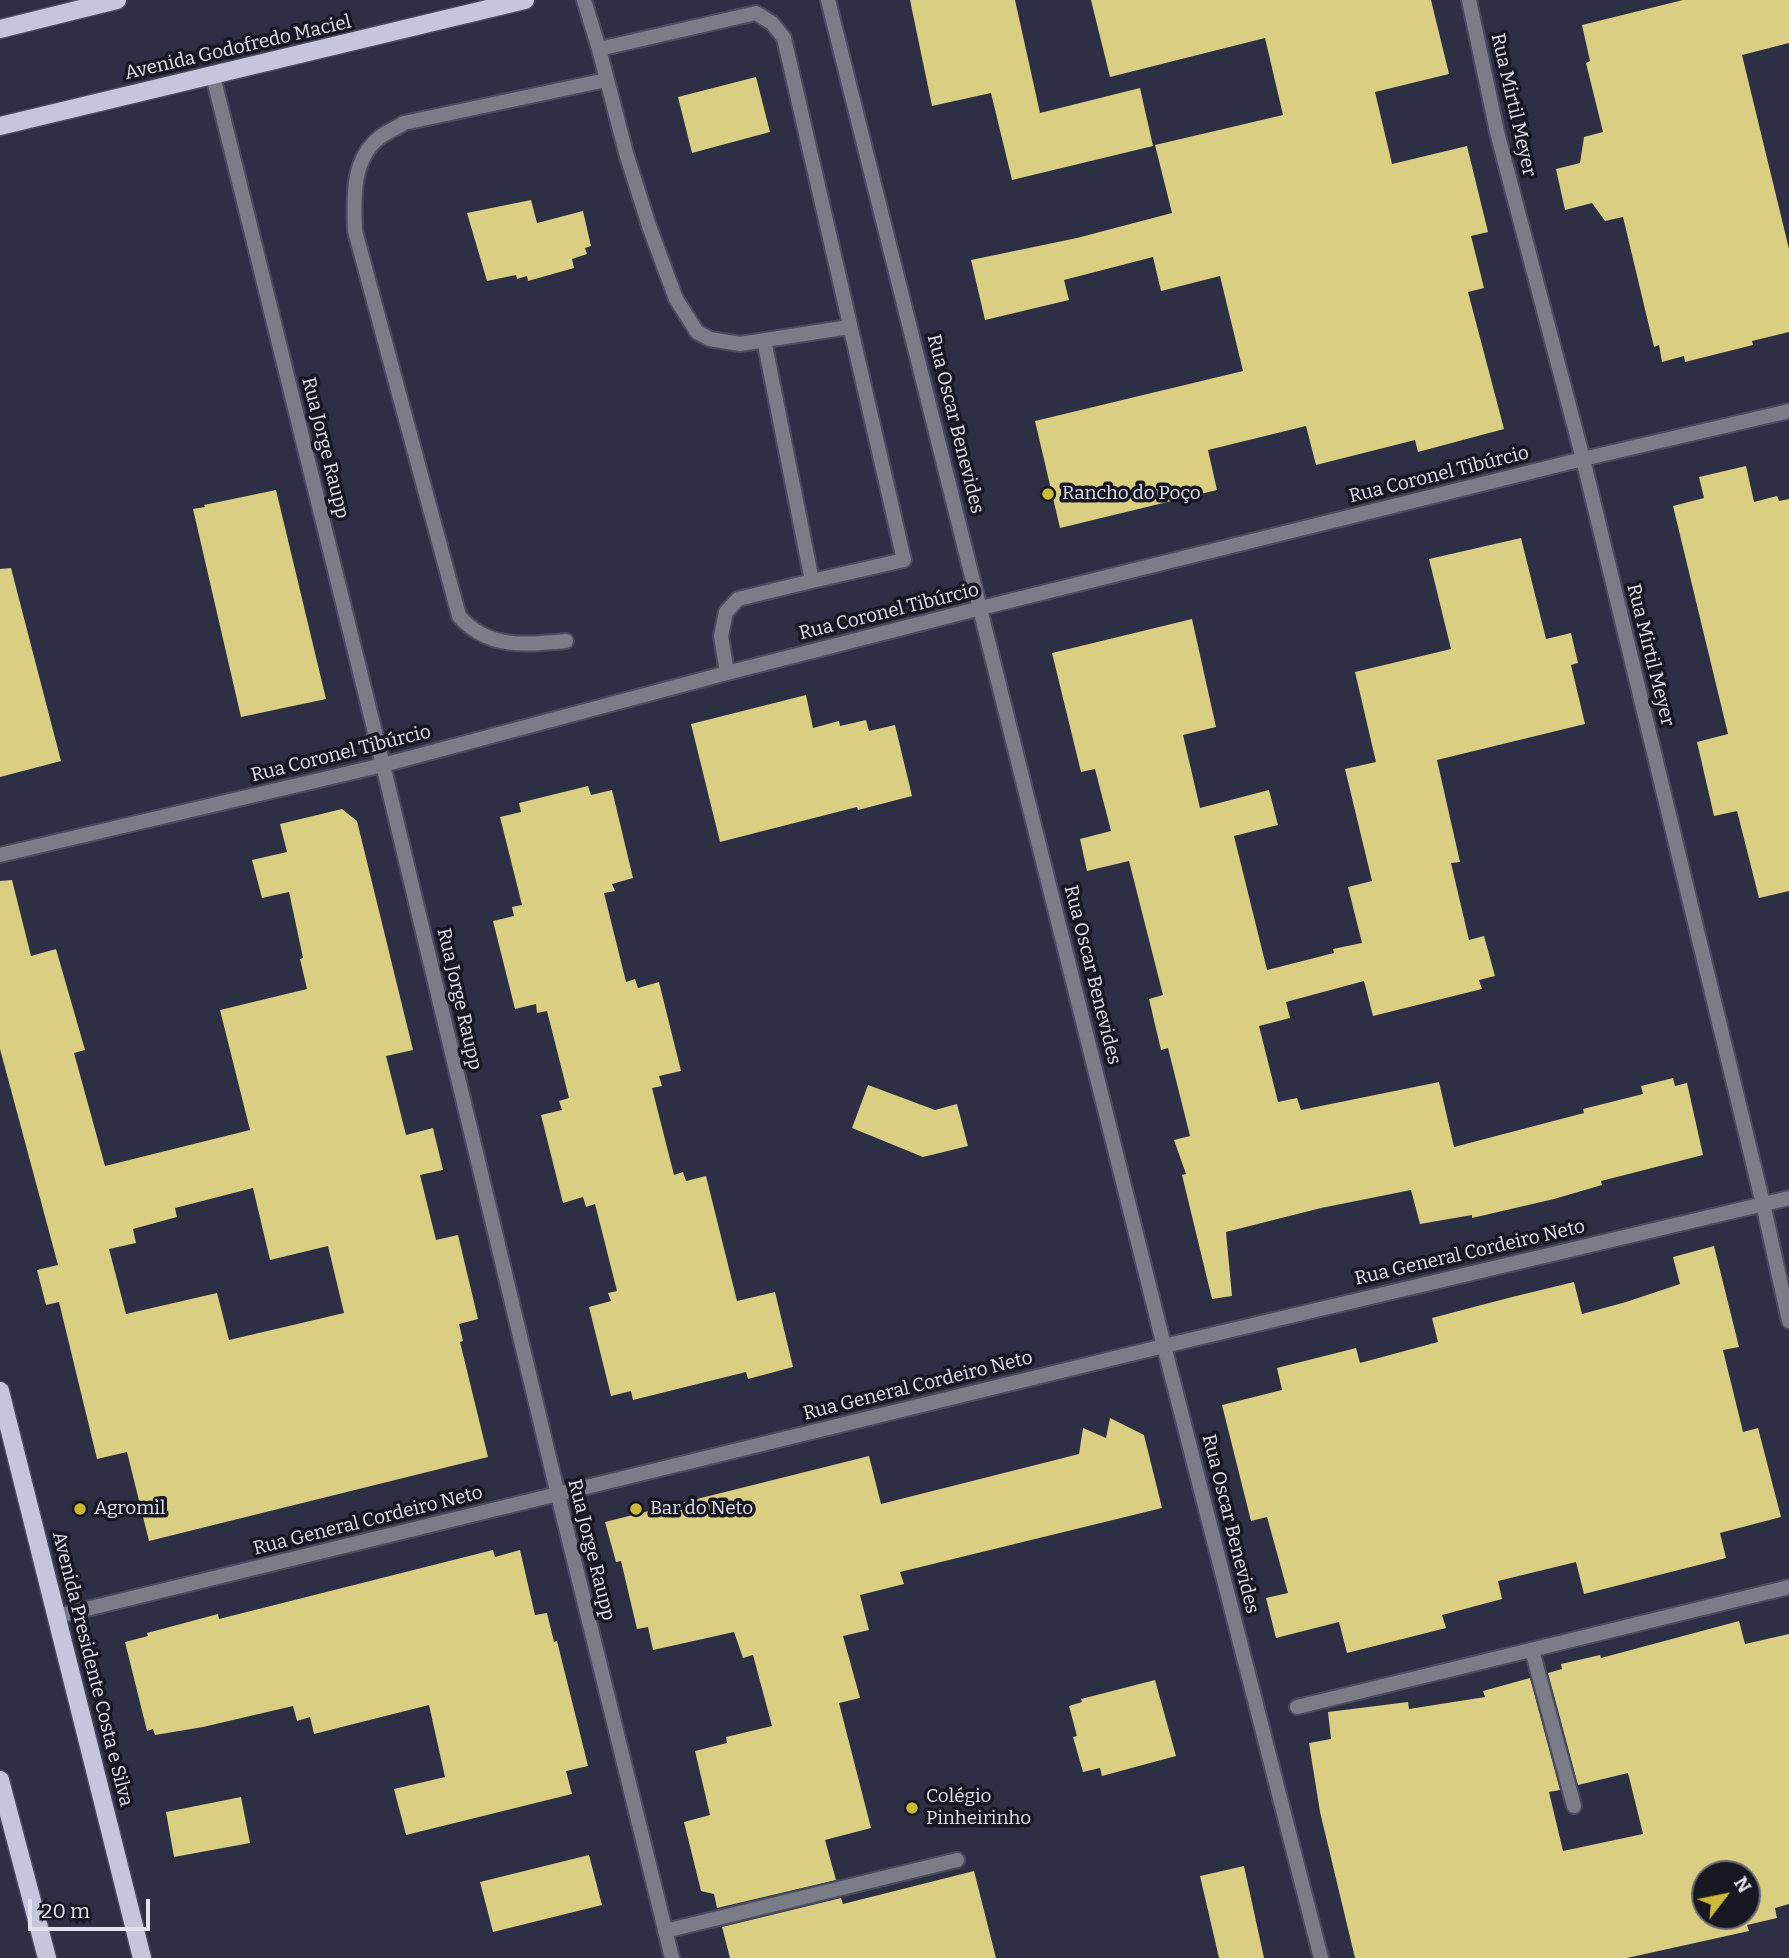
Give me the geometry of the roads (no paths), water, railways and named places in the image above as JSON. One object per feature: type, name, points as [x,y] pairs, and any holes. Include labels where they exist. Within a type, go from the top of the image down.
[{"type":"main road","points":[[0,29],[117,0]]},
{"type":"main road","name":"Avenida Godofredo Maciel","points":[[0,126],[525,0]]},
{"type":"main road","name":"Avenida Presidente Costa e Silva","points":[[0,1391],[142,1958]]},
{"type":"main road","points":[[0,1780],[47,1958]]},
{"type":"street","points":[[584,0],[649,226],[676,299],[697,332],[710,339],[740,344],[849,327]]},
{"type":"street","name":"Rua Oscar Benevides","points":[[828,0],[1164,1346],[1321,1958]]},
{"type":"street","name":"Rua Mirtil Meyer","points":[[1469,0],[1497,132],[1583,459],[1789,1321]]},
{"type":"street","points":[[599,50],[756,13],[772,23],[784,38],[904,560],[738,599],[726,612],[721,636],[727,673]]},
{"type":"street","name":"Rua Jorge Raupp","points":[[213,76],[672,1958]]},
{"type":"street","points":[[566,641],[532,645],[493,640],[471,631],[459,616],[355,231],[354,183],[365,156],[379,138],[404,123],[606,80]]},
{"type":"street","points":[[764,340],[812,581]]},
{"type":"street","name":"Rua Coronel Tibúrcio","points":[[0,855],[383,765],[981,608],[1583,459],[1789,411]]},
{"type":"street","name":"Rua General Cordeiro Neto","points":[[58,1616],[1164,1346],[1789,1198]]},
{"type":"street","points":[[1297,1707],[1789,1587]]},
{"type":"street","points":[[1532,1650],[1574,1806]]},
{"type":"street","points":[[665,1931],[957,1860]]},
{"type":"place","name":"Rancho do Poço","points":[[1048,494]]},
{"type":"place","name":"Agromil","points":[[80,1509]]},
{"type":"place","name":"Bar do Neto","points":[[636,1509]]},
{"type":"place","name":"Colégio Pinheirinho","points":[[912,1808]]}]
